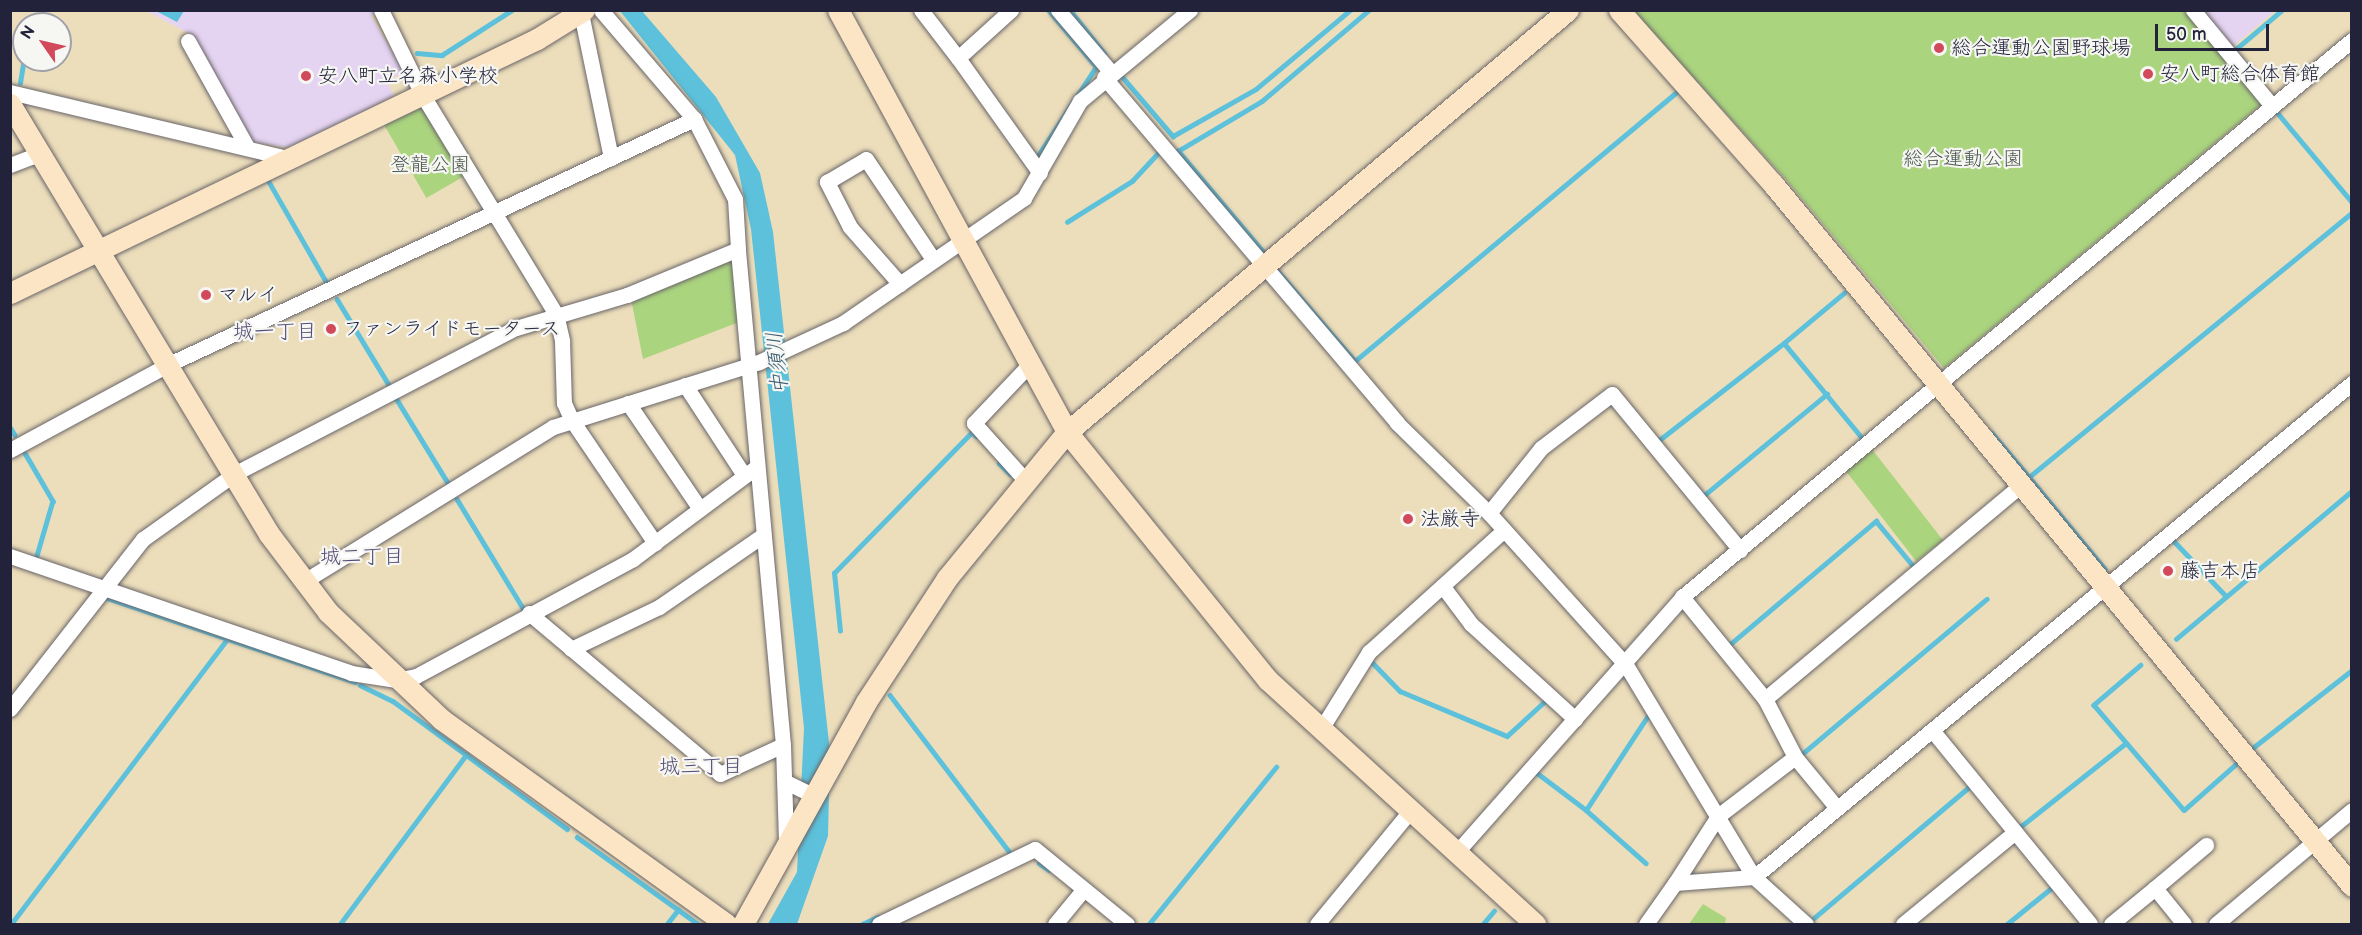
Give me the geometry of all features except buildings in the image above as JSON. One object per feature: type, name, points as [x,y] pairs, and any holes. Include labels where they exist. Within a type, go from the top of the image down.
[{"type":"street","points":[[381,10],[422,94],[556,314],[562,341],[564,404],[571,419],[655,543]]},
{"type":"street","points":[[837,10],[1027,367],[1067,432],[1242,651],[1321,729],[1455,854],[1536,924]]},
{"type":"street","points":[[921,10],[1040,173]]},
{"type":"street","points":[[958,58],[1011,10]]},
{"type":"street","points":[[1058,10],[1107,74],[1397,423],[1489,513],[1626,665],[1754,877],[1806,924]]},
{"type":"street","points":[[303,582],[571,419],[754,364],[791,349],[843,323],[959,240],[1010,211],[1040,173],[1080,101],[1107,74],[1190,10]]},
{"type":"street","points":[[743,924],[786,852],[866,702],[948,578],[1067,432],[1568,10]]},
{"type":"street","points":[[1619,10],[1939,384],[2020,486],[2352,886]]},
{"type":"street","points":[[2193,10],[2272,106]]},
{"type":"street","points":[[10,293],[589,11]]},
{"type":"street","points":[[589,11],[694,119],[735,199],[738,249],[754,364],[750,472],[762,536],[788,783],[786,852]]},
{"type":"street","points":[[589,11],[611,158]]},
{"type":"street","points":[[1455,854],[1626,665],[1682,597],[2352,40]]},
{"type":"street","points":[[188,41],[247,147]]},
{"type":"street","points":[[10,92],[288,158]]},
{"type":"street","points":[[10,104],[234,474],[303,582],[396,680],[726,924]]},
{"type":"street","points":[[10,450],[167,364],[694,119]]},
{"type":"street","points":[[10,165],[39,154]]},
{"type":"street","points":[[900,284],[850,227],[827,182],[866,159],[933,259]]},
{"type":"street","points":[[10,709],[101,588],[143,539],[234,474],[516,328],[556,314],[627,295],[738,249]]},
{"type":"street","points":[[1026,481],[974,423],[1027,367]]},
{"type":"street","points":[[1675,883],[1754,877],[2352,383]]},
{"type":"street","points":[[685,385],[750,472]]},
{"type":"street","points":[[1489,513],[1541,448],[1612,394],[1740,550]]},
{"type":"street","points":[[628,403],[700,508]]},
{"type":"street","points":[[10,556],[351,673],[396,680],[416,676],[655,543],[750,472]]},
{"type":"street","points":[[1765,699],[2020,486]]},
{"type":"street","points":[[1321,729],[1369,652],[1444,588],[1504,530]]},
{"type":"street","points":[[571,649],[659,607],[762,536]]},
{"type":"street","points":[[1444,588],[1471,624],[1575,719]]},
{"type":"street","points":[[1682,597],[1765,699],[1795,757],[1837,808]]},
{"type":"street","points":[[529,613],[720,774],[783,745]]},
{"type":"street","points":[[1932,730],[2090,924]]},
{"type":"street","points":[[1646,924],[1718,816],[1795,757]]},
{"type":"street","points":[[788,783],[815,795]]},
{"type":"street","points":[[2216,924],[2352,810]]},
{"type":"street","points":[[1317,924],[1410,811]]},
{"type":"street","points":[[1903,924],[2015,832]]},
{"type":"street","points":[[2111,924],[2206,845]]},
{"type":"street","points":[[879,924],[1035,849],[1127,924]]},
{"type":"street","points":[[2155,888],[2184,924]]},
{"type":"street","points":[[1055,924],[1084,889]]},
{"type":"shaded area","name":"安八町立名森小学校","points":[[146,11],[377,11],[371,16],[404,72],[387,81],[394,96],[291,148],[253,142],[194,36]]},
{"type":"shaded area","points":[[2203,11],[2275,11],[2233,46]]},
{"type":"green space","name":"総合運動公園","points":[[1633,11],[2188,11],[2264,102],[1944,368],[1783,176]]},
{"type":"green space","name":"登龍公園","points":[[420,99],[464,176],[426,198],[382,121]]},
{"type":"green space","points":[[731,257],[739,322],[643,359],[631,299]]},
{"type":"green space","points":[[1871,448],[1943,540],[1916,561],[1844,469]]},
{"type":"green space","points":[[1703,904],[1726,918],[1725,924],[1689,924]]},
{"type":"water","points":[[156,11],[184,11],[177,22]]},
{"type":"water","name":"中須川","points":[[620,11],[642,11],[716,97],[760,173],[773,232],[830,752],[828,836],[797,924],[768,924],[797,872],[804,728],[751,229],[735,155]]},
{"type":"waterway","points":[[417,53],[442,55],[512,10]]},
{"type":"waterway","points":[[1039,154],[1096,67],[1048,10]]},
{"type":"waterway","points":[[1070,10],[1105,54]]},
{"type":"waterway","points":[[1120,74],[1173,136],[1256,89],[1350,10]]},
{"type":"waterway","points":[[1263,252],[1178,151],[1262,101],[1369,10]]},
{"type":"waterway","points":[[2236,49],[2282,10]]},
{"type":"waterway","points":[[20,83],[22,72]]},
{"type":"waterway","points":[[1277,270],[1355,361],[1676,93]]},
{"type":"waterway","points":[[2276,111],[2352,202]]},
{"type":"waterway","points":[[1067,222],[1132,181],[1160,151]]},
{"type":"waterway","points":[[268,180],[327,283]]},
{"type":"waterway","points":[[1992,433],[2029,477],[2352,213]]},
{"type":"waterway","points":[[1784,343],[1844,293]]},
{"type":"waterway","points":[[337,299],[389,385]]},
{"type":"waterway","points":[[1658,441],[1784,343],[1864,440]]},
{"type":"waterway","points":[[1702,497],[1827,394]]},
{"type":"waterway","points":[[396,398],[448,483]]},
{"type":"waterway","points":[[10,427],[15,435]]},
{"type":"waterway","points":[[840,631],[834,573],[972,432],[976,436]]},
{"type":"waterway","points":[[25,453],[53,501],[36,559]]},
{"type":"waterway","points":[[999,463],[1010,474]]},
{"type":"waterway","points":[[2029,477],[2105,569]]},
{"type":"waterway","points":[[2176,639],[2352,491]]},
{"type":"waterway","points":[[457,499],[523,608]]},
{"type":"waterway","points":[[1728,646],[1876,521],[1915,568]]},
{"type":"waterway","points":[[2174,541],[2226,596]]},
{"type":"waterway","points":[[104,597],[355,682]]},
{"type":"waterway","points":[[1802,754],[1987,599]]},
{"type":"waterway","points":[[11,924],[227,639]]},
{"type":"waterway","points":[[1371,661],[1400,691],[1507,736],[1544,702]]},
{"type":"waterway","points":[[2141,665],[2094,705],[2184,810],[2236,764]]},
{"type":"waterway","points":[[2250,750],[2352,670]]},
{"type":"waterway","points":[[360,685],[393,701],[567,829]]},
{"type":"waterway","points":[[890,695],[1011,854]]},
{"type":"waterway","points":[[1536,772],[1586,810],[1647,717]]},
{"type":"waterway","points":[[2020,827],[2126,743]]},
{"type":"waterway","points":[[340,924],[466,755]]},
{"type":"waterway","points":[[1149,924],[1276,767]]},
{"type":"waterway","points":[[1814,918],[1968,788]]},
{"type":"waterway","points":[[1586,810],[1646,863]]},
{"type":"waterway","points":[[577,837],[698,924]]},
{"type":"waterway","points":[[1039,863],[1049,870]]},
{"type":"waterway","points":[[2007,924],[2050,889]]},
{"type":"waterway","points":[[667,924],[678,910]]},
{"type":"waterway","points":[[1483,924],[1494,911]]},
{"type":"waterway","points":[[862,924],[878,917]]},
{"type":"place","name":"総合運動公園野球場","points":[[1939,48]]},
{"type":"place","name":"安八町総合体育館","points":[[2148,74]]},
{"type":"place","name":"安八町立名森小学校","points":[[306,76]]},
{"type":"place","name":"マルイ","points":[[206,295]]},
{"type":"place","name":"ファンライドモータース","points":[[331,329]]},
{"type":"place","name":"法厳寺","points":[[1408,519]]},
{"type":"place","name":"藤吉本店","points":[[2168,571]]},
{"type":"district","name":"城一丁目","points":[[275,332]]},
{"type":"district","name":"城二丁目","points":[[362,557]]},
{"type":"district","name":"城三丁目","points":[[701,767]]}]
